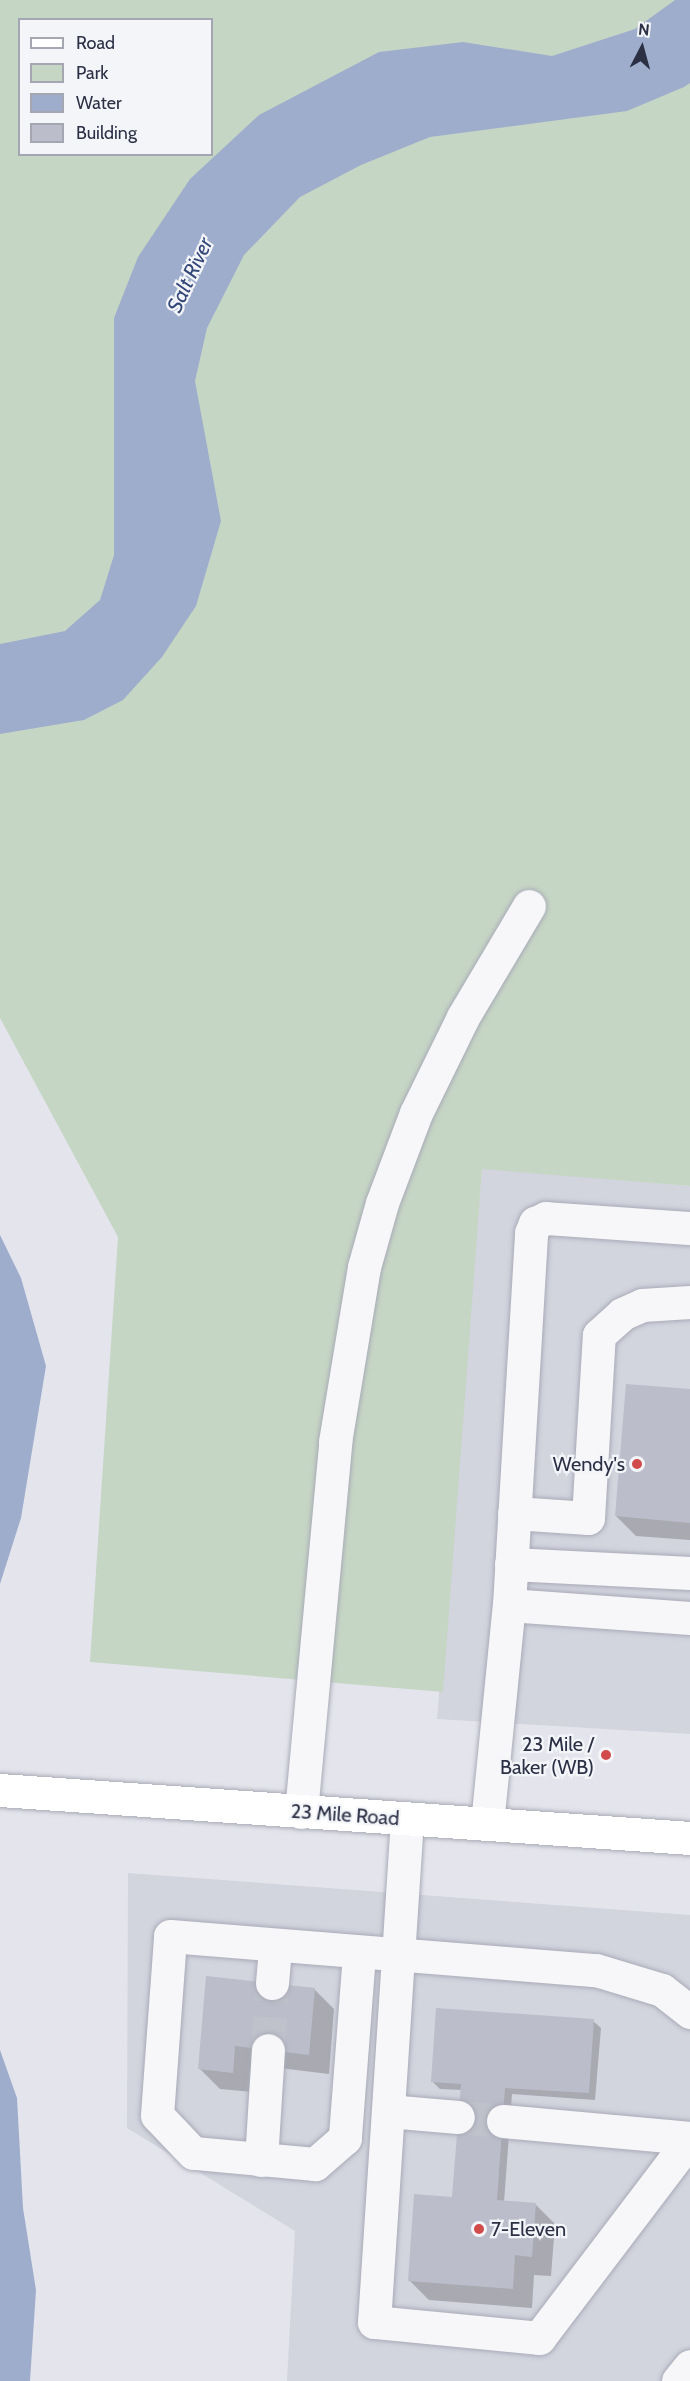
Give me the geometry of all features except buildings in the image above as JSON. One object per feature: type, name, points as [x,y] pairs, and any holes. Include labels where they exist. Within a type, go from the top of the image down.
[{"type":"main road","name":"23 Mile Road","points":[[1,1790],[690,1838]]},
{"type":"street","points":[[301,1812],[332,1464],[364,1267],[382,1203],[416,1113],[463,1017],[529,906]]},
{"type":"street","points":[[488,1824],[511,1564],[531,1233],[535,1222],[546,1218],[690,1228]]},
{"type":"street","points":[[514,1513],[588,1518],[599,1335],[622,1314],[642,1305],[690,1302]]},
{"type":"street","points":[[511,1564],[690,1573]]},
{"type":"street","points":[[508,1605],[690,1618]]},
{"type":"street","points":[[407,1819],[374,2322],[539,2338],[690,2138]]},
{"type":"street","points":[[359,1954],[345,2138],[315,2164],[193,2153],[157,2115],[170,1936],[359,1954],[596,1970],[662,1990],[690,2012]]},
{"type":"street","points":[[272,1983],[275,1946]]},
{"type":"street","points":[[261,2160],[268,2050]]},
{"type":"street","points":[[388,2111],[458,2117]]},
{"type":"street","points":[[503,2121],[690,2138]]},
{"type":"street","points":[[678,2381],[690,2366]]},
{"type":"shaded area","points":[[482,1168],[690,1186],[690,1734],[437,1719]]},
{"type":"shaded area","points":[[128,1873],[690,1915],[690,2381],[287,2381],[295,2231],[127,2128]]},
{"type":"green space","points":[[0,0],[690,0],[690,1186],[482,1169],[443,1692],[90,1662],[118,1237],[0,1018]]},
{"type":"water","name":"Salt River","points":[[675,0],[690,0],[690,83],[684,87],[627,111],[430,137],[361,165],[300,197],[244,255],[207,328],[195,381],[221,521],[196,606],[162,657],[123,700],[84,720],[0,734],[0,644],[65,631],[100,600],[114,555],[114,318],[138,257],[190,179],[259,115],[379,52],[463,42],[552,56],[635,29]]},
{"type":"water","points":[[0,1235],[21,1278],[46,1366],[21,1518],[0,1584]]},
{"type":"water","points":[[0,2050],[17,2098],[23,2208],[36,2290],[30,2381],[0,2381]]},
{"type":"tunnel","points":[[268,2050],[272,1983]]},
{"type":"tunnel","points":[[458,2117],[503,2121]]},
{"type":"place","name":"Wendy's","points":[[637,1464]]},
{"type":"place","name":"23 Mile / Baker (WB)","points":[[606,1755]]},
{"type":"place","name":"7-Eleven","points":[[479,2229]]}]
